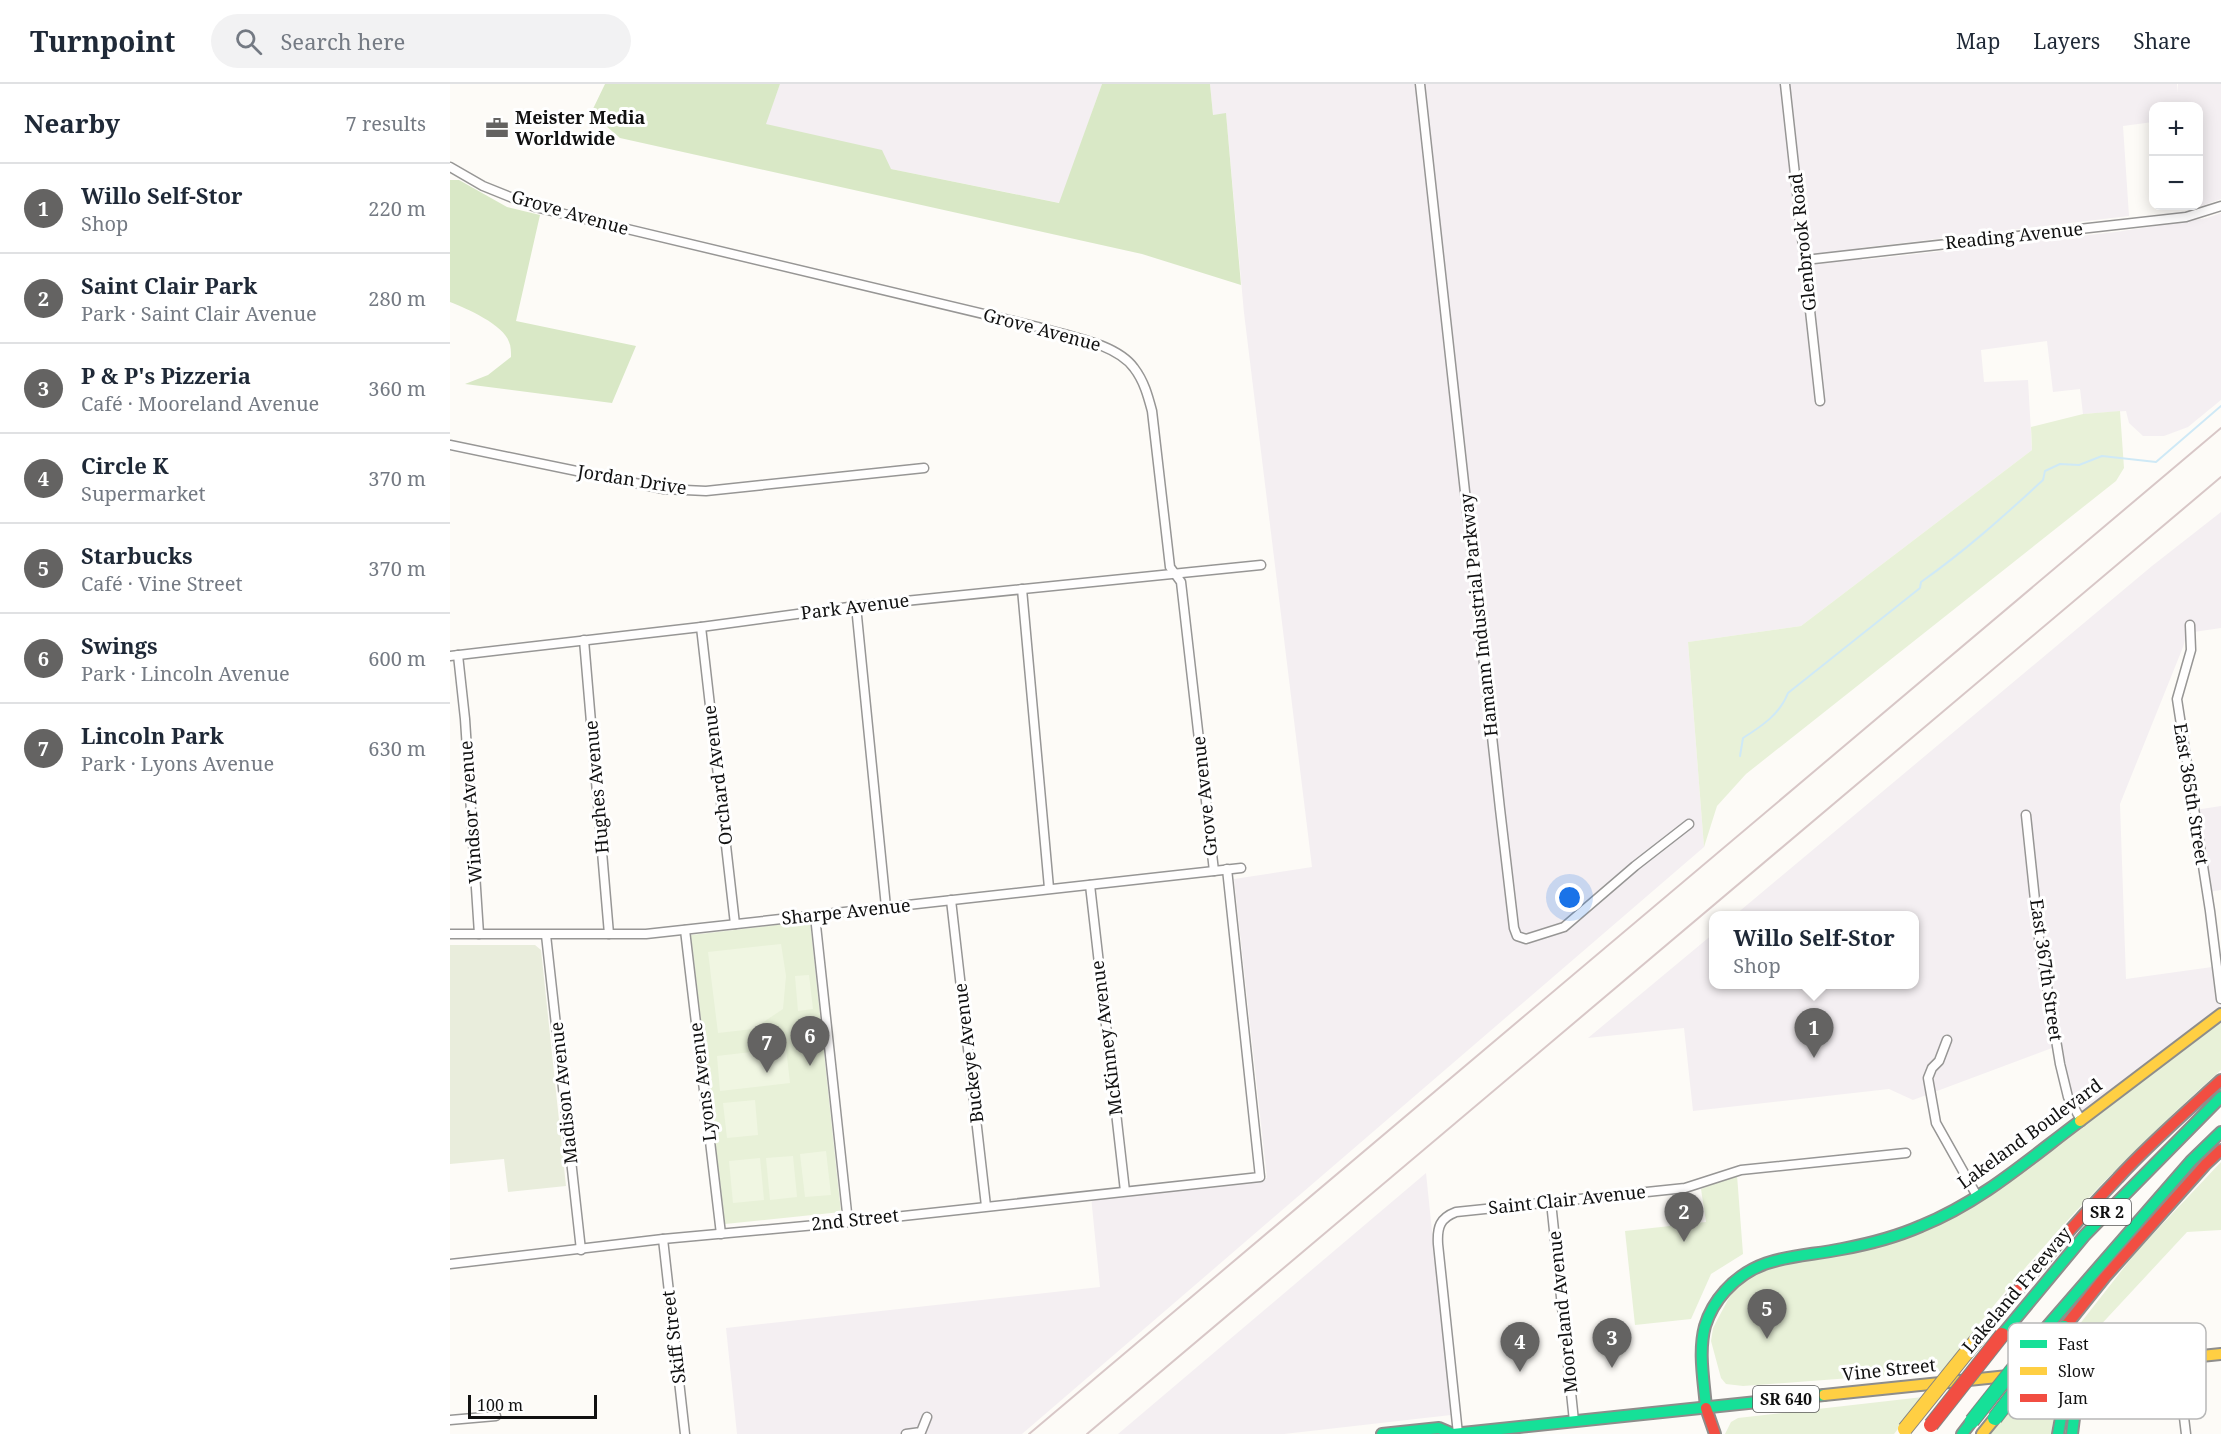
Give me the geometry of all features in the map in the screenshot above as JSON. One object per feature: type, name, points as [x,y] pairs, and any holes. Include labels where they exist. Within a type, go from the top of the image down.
[{"type":"main road","name":"Lakeland Boulevard","points":[[1706,1408],[1701,1340],[1706,1320],[1714,1304],[1734,1280],[1765,1261],[1843,1249],[1892,1237],[1942,1217],[1993,1187],[2221,1014]]},
{"type":"main road","points":[[1903,1431],[2035,1269],[2105,1191],[2221,1080]]},
{"type":"main road","name":"Lakeland Freeway","points":[[2011,1323],[2085,1235],[2221,1097]]},
{"type":"main road","name":"SR 2","points":[[2050,1323],[2191,1161],[2221,1132]]},
{"type":"main road","points":[[2068,1323],[2105,1277],[2221,1150]]},
{"type":"main road","name":"Lakeland Freeway","points":[[1927,1430],[2008,1327]]},
{"type":"main road","name":"Vine Street","points":[[2206,1356],[2221,1354]]},
{"type":"main road","name":"SR 2","points":[[1962,1434],[2008,1376]]},
{"type":"main road","name":"Vine Street","points":[[1382,1434],[1439,1428],[1458,1434],[2008,1377]]},
{"type":"main road","points":[[1982,1434],[2008,1401]]},
{"type":"main road","points":[[1706,1408],[1706,1434]]},
{"type":"main road","points":[[1706,1408],[1715,1434]]},
{"type":"main road","points":[[2058,1434],[2061,1419]]},
{"type":"main road","points":[[2072,1434],[2076,1419]]},
{"type":"street","name":"Hamann Industrial Parkway","points":[[1420,84],[1500,809],[1517,936],[1526,939],[1564,927],[1635,866],[1689,824]]},
{"type":"street","name":"Glenbrook Road","points":[[1785,84],[1820,401]]},
{"type":"street","name":"Grove Avenue","points":[[450,167],[483,186],[535,207],[1038,327],[1109,348],[1134,367],[1146,390],[1152,411],[1170,567],[1181,582],[1214,871]]},
{"type":"street","name":"Reading Avenue","points":[[1805,260],[2186,217],[2221,206]]},
{"type":"street","name":"Jordan Drive","points":[[450,445],[664,489],[706,491],[924,468]]},
{"type":"street","name":"Park Avenue","points":[[454,656],[856,606],[1261,565]]},
{"type":"street","points":[[1022,589],[1049,888]]},
{"type":"street","points":[[856,606],[886,907]]},
{"type":"street","name":"East 365th Street","points":[[2190,625],[2191,650],[2177,699],[2210,911],[2221,999]]},
{"type":"street","name":"Orchard Avenue","points":[[701,627],[735,924]]},
{"type":"street","name":"Hughes Avenue","points":[[584,640],[609,934]]},
{"type":"street","name":"Windsor Avenue","points":[[454,656],[465,719],[479,934]]},
{"type":"street","name":"East 367th Street","points":[[2026,815],[2039,938],[2060,1064],[2068,1096],[2081,1120]]},
{"type":"street","name":"Sharpe Avenue","points":[[450,934],[646,934],[1241,868]]},
{"type":"street","name":"Grove Avenue","points":[[1227,869],[1260,1177]]},
{"type":"street","name":"McKinney Avenue","points":[[1090,885],[1125,1191]]},
{"type":"street","name":"Buckeye Avenue","points":[[951,900],[986,1206]]},
{"type":"street","points":[[815,916],[848,1222]]},
{"type":"street","name":"Lyons Avenue","points":[[686,930],[721,1234]]},
{"type":"street","name":"Madison Avenue","points":[[546,935],[581,1250]]},
{"type":"street","points":[[1947,1040],[1928,1078],[1936,1123],[1977,1196]]},
{"type":"street","name":"Saint Clair Avenue","points":[[1458,1434],[1437,1231],[1441,1221],[1447,1215],[1456,1212],[1685,1188],[1741,1170],[1906,1153]]},
{"type":"street","name":"2nd Street","points":[[450,1264],[663,1239],[848,1222],[1260,1177]]},
{"type":"street","name":"Mooreland Avenue","points":[[1551,1202],[1574,1421]]},
{"type":"street","name":"Skiff Street","points":[[663,1239],[685,1434]]},
{"type":"street","points":[[450,1420],[496,1416]]},
{"type":"street","points":[[906,1434],[921,1432],[927,1417]]},
{"type":"street","points":[[2184,1419],[2186,1434]]},
{"type":"shaded area","points":[[780,84],[1102,84],[1060,203],[891,169],[765,124]]},
{"type":"shaded area","points":[[1210,84],[2177,84],[2178,93],[2178,84],[2221,84],[2221,199],[2203,206],[2203,102],[2149,102],[2149,123],[2123,126],[2129,216],[1860,248],[1862,260],[2116,232],[2207,218],[2221,213],[2221,400],[2188,427],[2164,436],[2143,436],[2129,423],[2126,411],[2083,414],[2080,389],[2053,392],[2047,341],[1981,350],[1984,382],[2028,380],[2032,450],[1801,626],[1688,642],[1704,847],[1022,1434],[737,1434],[726,1328],[1100,1287],[1091,1196],[1267,1178],[1234,879],[1312,867],[1244,313],[1226,114],[1213,115]]},
{"type":"shaded area","points":[[2221,512],[2221,628],[2187,633],[2120,804],[2126,979],[2212,967],[2215,996],[2221,1006],[2221,1011],[2082,1115],[2071,1094],[2051,989],[2042,989],[2052,1048],[1913,1100],[1889,1089],[1693,1111],[1684,1028],[1588,1038],[1709,937],[1709,989],[1919,989],[1919,911],[1740,911],[2152,566]]},
{"type":"shaded area","points":[[2221,806],[2221,890],[2208,892],[2195,810]]},
{"type":"shaded area","points":[[1426,1173],[1451,1415],[1284,1434],[1118,1434]]},
{"type":"green space","points":[[605,84],[780,84],[766,124],[882,150],[891,169],[1059,203],[1102,84],[1210,84],[1213,115],[1226,113],[1241,285],[1142,254],[620,138],[591,113]]},
{"type":"green space","points":[[450,180],[459,180],[507,207],[540,215],[516,321],[636,346],[612,403],[465,384],[488,375],[511,357],[511,349],[506,336],[500,329],[450,302]]},
{"type":"green space","points":[[2120,411],[2124,468],[2116,481],[1746,774],[1717,806],[1704,847],[1688,642],[1801,626],[2032,450],[2031,427],[2083,414]]},
{"type":"green space","points":[[810,921],[841,1212],[725,1224],[691,935]]},
{"type":"green space","points":[[781,944],[786,976],[783,1009],[753,1029],[718,1033],[708,952]]},
{"type":"green space","points":[[450,945],[535,945],[541,950],[566,1186],[508,1192],[504,1159],[450,1164]]},
{"type":"green space","points":[[809,975],[813,1009],[798,1011],[795,976]]},
{"type":"green space","points":[[2221,1022],[2221,1070],[2146,1140],[2074,1213],[2006,1290],[1943,1371],[1743,1386],[1726,1384],[1721,1378],[1711,1341],[1713,1328],[1732,1292],[1748,1276],[1771,1265],[1823,1259],[1882,1245],[1923,1231],[1991,1195]]},
{"type":"green space","points":[[786,1048],[790,1083],[720,1091],[717,1056]]},
{"type":"green space","points":[[755,1100],[758,1135],[727,1138],[723,1103]]},
{"type":"green space","points":[[826,1151],[831,1195],[805,1197],[800,1154]]},
{"type":"green space","points":[[793,1156],[797,1197],[770,1200],[766,1158]]},
{"type":"green space","points":[[760,1158],[764,1200],[733,1203],[729,1161]]},
{"type":"green space","points":[[2221,1162],[2221,1230],[2187,1232],[2102,1323],[2081,1323],[2137,1251]]},
{"type":"green space","points":[[1737,1175],[1743,1254],[1711,1274],[1691,1319],[1635,1325],[1625,1231],[1706,1222],[1701,1189]]},
{"type":"green space","points":[[1923,1397],[1894,1434],[1725,1434],[1731,1422],[1738,1418]]},
{"type":"green space","points":[[2008,1410],[2008,1419],[2054,1419],[2051,1434],[1989,1434]]},
{"type":"waterway","points":[[1740,756],[1743,738],[1775,713],[1788,693],[1920,588],[1921,582],[1984,533],[2043,480],[2045,471],[2060,464],[2079,465],[2102,456],[2156,462],[2221,406]]},
{"type":"railway","points":[[1029,1434],[2221,428]]},
{"type":"railway","points":[[1087,1434],[2221,477]]},
{"type":"traffic: fast","points":[[2012,1323],[2085,1235],[2221,1097]]},
{"type":"traffic: fast","points":[[1706,1408],[1702,1356],[1705,1326],[1719,1299],[1738,1279],[1765,1264],[1794,1256],[1842,1249],[1902,1234],[1943,1216],[2004,1179],[2080,1121]]},
{"type":"traffic: fast","points":[[2050,1323],[2191,1161],[2221,1132]]},
{"type":"traffic: fast","points":[[2002,1335],[2008,1328]]},
{"type":"traffic: fast","points":[[1972,1421],[2008,1376]]},
{"type":"traffic: fast","points":[[1382,1434],[1439,1428],[1453,1434],[1824,1395]]},
{"type":"traffic: fast","points":[[1995,1418],[2008,1401]]},
{"type":"traffic: fast","points":[[2058,1434],[2061,1419]]},
{"type":"traffic: fast","points":[[2072,1434],[2074,1419]]},
{"type":"traffic: fast","points":[[1962,1434],[1972,1421]]},
{"type":"traffic: slow","points":[[2080,1121],[2221,1014]]},
{"type":"traffic: slow","points":[[1905,1429],[1979,1337]]},
{"type":"traffic: slow","points":[[2206,1356],[2221,1354]]},
{"type":"traffic: slow","points":[[1824,1395],[2008,1376]]},
{"type":"traffic: slow","points":[[1982,1434],[1995,1418]]},
{"type":"traffic: jam","points":[[1979,1337],[2047,1256],[2130,1165],[2221,1080]]},
{"type":"traffic: jam","points":[[2068,1323],[2105,1277],[2221,1150]]},
{"type":"traffic: jam","points":[[1931,1425],[2002,1335]]},
{"type":"traffic: jam","points":[[1706,1408],[1715,1434]]},
{"type":"place","name":"Meister Media Worldwide","points":[[497,128]]},
{"type":"place","name":"Willo Self-Stor","points":[[1814,1058]]},
{"type":"place","name":"Swings","points":[[810,1066]]},
{"type":"place","name":"Lincoln Park","points":[[767,1073]]},
{"type":"place","name":"Saint Clair Park","points":[[1684,1242]]},
{"type":"place","name":"Starbucks","points":[[1767,1339]]},
{"type":"place","name":"P & P's Pizzeria","points":[[1612,1368]]},
{"type":"place","name":"Circle K","points":[[1520,1372]]}]
